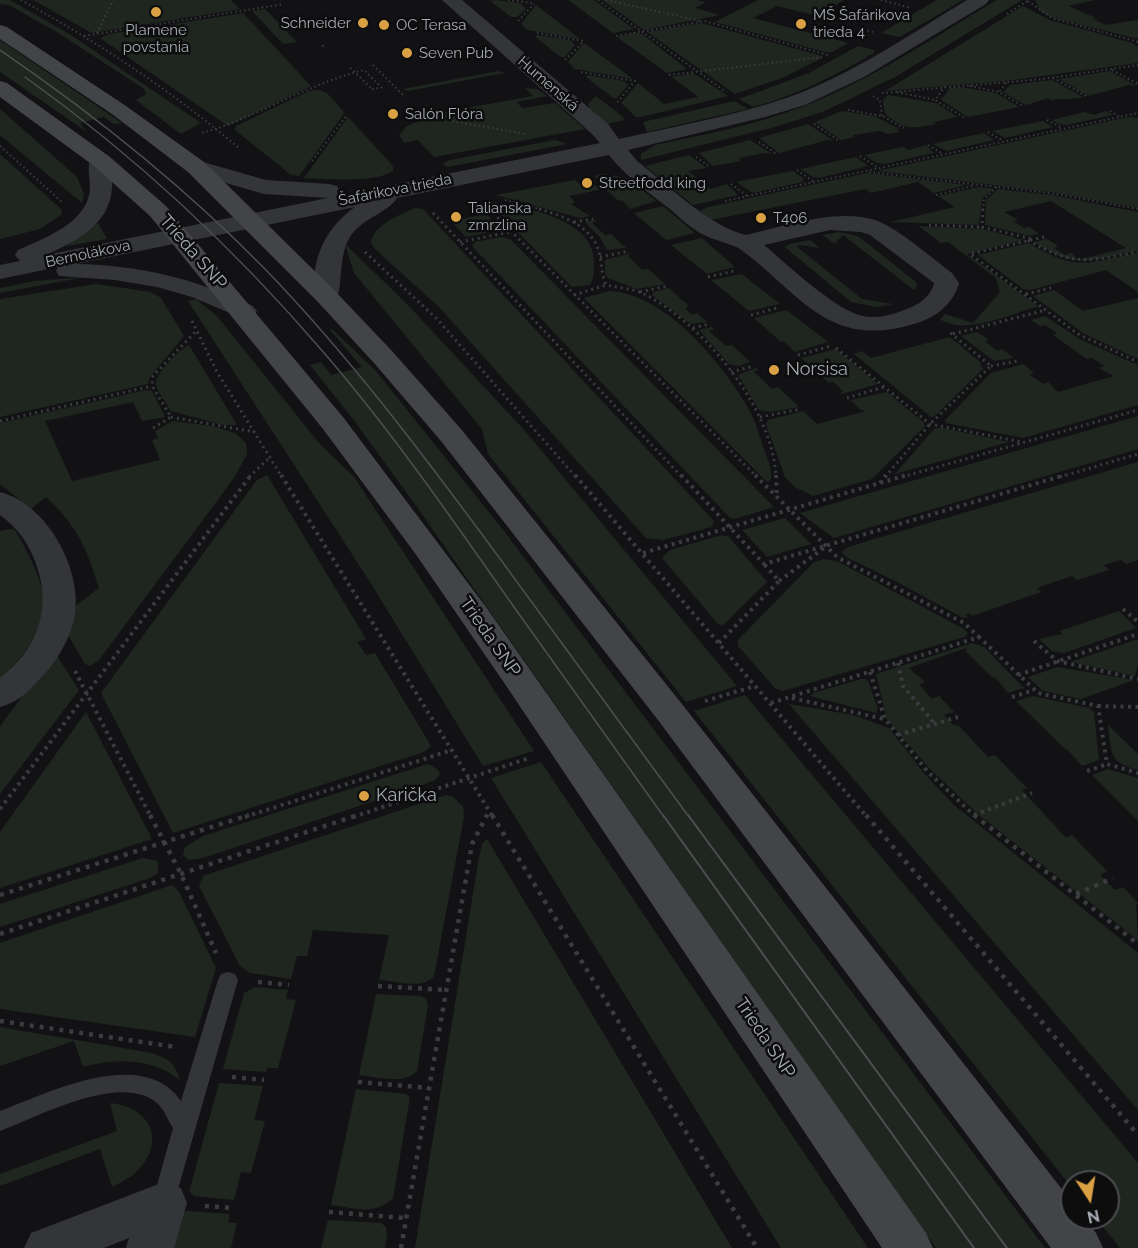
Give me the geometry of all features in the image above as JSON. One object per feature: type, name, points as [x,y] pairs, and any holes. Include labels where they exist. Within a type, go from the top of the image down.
[{"type":"street","name":"Humenská","points":[[451,0],[600,129],[614,147]]},
{"type":"street","name":"Šafárikova trieda","points":[[176,236],[614,147],[733,120],[798,100],[857,73],[980,0]]},
{"type":"street","points":[[0,31],[128,116],[196,167],[326,296],[451,435],[670,712],[1079,1248]]},
{"type":"street","name":"Trieda SNP","points":[[0,87],[100,160],[160,213],[176,236],[244,311],[363,461],[469,605],[909,1248]]},
{"type":"street","points":[[614,147],[629,166],[683,210],[717,233],[746,242],[830,309],[852,322],[877,324],[916,315],[924,312],[946,289],[947,284],[943,278],[878,230],[864,225],[830,223],[746,242]]},
{"type":"street","points":[[0,266],[61,238],[88,216],[99,202],[100,160]]},
{"type":"street","points":[[196,167],[251,184],[293,190],[406,188]]},
{"type":"street","points":[[326,296],[328,261],[335,240],[357,215],[406,188]]},
{"type":"street","name":"Bernolákova","points":[[0,274],[176,236]]},
{"type":"street","points":[[0,274],[65,271],[129,273],[189,287],[244,311]]},
{"type":"street","points":[[0,501],[28,522],[37,534],[54,568],[61,596],[54,636],[36,662],[0,696]]},
{"type":"street","points":[[48,1248],[164,1203]]},
{"type":"street","points":[[150,1248],[164,1203]]},
{"type":"lane","points":[[164,1203],[228,980]]},
{"type":"lane","points":[[0,1121],[97,1086],[117,1082],[136,1083],[164,1095],[184,1127]]},
{"type":"path","points":[[21,0],[84,36],[218,129],[244,152]]},
{"type":"path","points":[[97,34],[113,0]]},
{"type":"path","points":[[508,0],[534,3],[514,25]]},
{"type":"path","points":[[598,0],[734,98]]},
{"type":"path","points":[[606,0],[704,21],[831,57]]},
{"type":"path","points":[[881,0],[915,8],[908,12]]},
{"type":"path","points":[[1028,1],[1038,12],[1050,19],[1115,34],[1138,42]]},
{"type":"path","points":[[84,36],[284,4]]},
{"type":"path","points":[[616,36],[704,21]]},
{"type":"path","points":[[859,28],[873,32],[866,37]]},
{"type":"path","points":[[531,32],[583,41],[562,64]]},
{"type":"path","points":[[824,61],[831,57]]},
{"type":"path","points":[[669,75],[696,70],[831,57]]},
{"type":"path","points":[[373,65],[405,97]]},
{"type":"path","points":[[882,116],[880,100],[870,94],[1053,78],[1138,65]]},
{"type":"path","points":[[201,133],[242,122],[312,87],[348,73],[364,70],[382,88],[372,90],[350,68]]},
{"type":"path","points":[[1112,70],[1138,84]]},
{"type":"path","points":[[580,72],[635,81],[615,107]]},
{"type":"path","points":[[1053,78],[1086,96]]},
{"type":"path","points":[[999,92],[1006,83]]},
{"type":"path","points":[[961,85],[999,92],[1023,106]]},
{"type":"path","points":[[935,100],[945,86]]},
{"type":"path","points":[[893,92],[935,100],[965,118]]},
{"type":"path","points":[[840,108],[882,116],[904,128]]},
{"type":"path","points":[[1110,111],[1121,117]]},
{"type":"path","points":[[683,210],[1138,114]]},
{"type":"path","points":[[307,168],[347,115]]},
{"type":"path","points":[[430,117],[528,135]]},
{"type":"path","points":[[1047,120],[1063,129]]},
{"type":"path","points":[[808,121],[838,140]]},
{"type":"path","points":[[988,132],[1003,142]]},
{"type":"path","points":[[752,137],[775,153]]},
{"type":"path","points":[[928,145],[943,154]]},
{"type":"path","points":[[0,146],[59,198],[64,210]]},
{"type":"path","points":[[690,152],[710,167]]},
{"type":"path","points":[[860,156],[878,168]]},
{"type":"path","points":[[797,170],[814,182]]},
{"type":"path","points":[[864,171],[1050,193],[1138,209]]},
{"type":"path","points":[[731,184],[748,196]]},
{"type":"path","points":[[936,195],[977,185]]},
{"type":"path","points":[[998,187],[984,199],[982,227],[1031,240],[1063,260],[1077,263],[1138,252]]},
{"type":"path","points":[[476,196],[837,557],[964,623],[1038,693],[1098,706],[1138,707]]},
{"type":"path","points":[[497,199],[542,210],[574,222],[596,242],[600,257],[600,274],[606,285]]},
{"type":"path","points":[[426,205],[779,581]]},
{"type":"path","points":[[574,222],[593,219]]},
{"type":"path","points":[[460,242],[511,232]]},
{"type":"path","points":[[1044,237],[970,254],[1085,338],[1138,362]]},
{"type":"path","points":[[362,247],[436,318],[643,554],[1138,1135]]},
{"type":"path","points":[[600,257],[629,251]]},
{"type":"path","points":[[708,277],[740,269]]},
{"type":"path","points":[[574,295],[606,285],[640,292],[692,328],[730,372],[760,417],[779,478],[777,499]]},
{"type":"path","points":[[640,292],[668,286]]},
{"type":"path","points":[[1025,295],[1051,288]]},
{"type":"path","points":[[751,315],[785,306]]},
{"type":"path","points":[[991,366],[952,334],[1046,310]]},
{"type":"path","points":[[190,318],[217,372],[757,1248]]},
{"type":"path","points":[[692,328],[709,324]]},
{"type":"path","points":[[171,417],[153,386],[153,376],[197,330]]},
{"type":"path","points":[[880,483],[930,424],[991,366],[1018,361]]},
{"type":"path","points":[[730,372],[754,366]]},
{"type":"path","points":[[0,421],[153,386]]},
{"type":"path","points":[[847,398],[885,387]]},
{"type":"path","points":[[760,417],[801,409]]},
{"type":"path","points":[[643,554],[729,526],[1138,410]]},
{"type":"path","points":[[153,428],[171,417],[255,432]]},
{"type":"path","points":[[764,564],[1138,454]]},
{"type":"path","points":[[0,810],[87,690],[244,482],[270,457]]},
{"type":"path","points":[[719,644],[779,581],[827,546]]},
{"type":"path","points":[[1123,609],[1138,622]]},
{"type":"path","points":[[1018,675],[1138,634]]},
{"type":"path","points":[[54,636],[87,690],[181,874],[228,980]]},
{"type":"path","points":[[771,703],[979,637]]},
{"type":"path","points":[[1034,641],[1057,661],[1138,679]]},
{"type":"path","points":[[898,663],[903,686],[936,724]]},
{"type":"path","points":[[870,672],[885,719],[928,772],[974,815],[1138,944]]},
{"type":"path","points":[[670,712],[756,686]]},
{"type":"path","points":[[1012,697],[1034,690]]},
{"type":"path","points":[[789,698],[885,719]]},
{"type":"path","points":[[1098,706],[1107,764]]},
{"type":"path","points":[[898,735],[958,717]]},
{"type":"path","points":[[0,934],[565,746]]},
{"type":"path","points":[[0,895],[452,750]]},
{"type":"path","points":[[1087,771],[1107,764],[1138,773]]},
{"type":"path","points":[[974,815],[1032,793]]},
{"type":"path","points":[[401,1248],[472,844],[489,811]]},
{"type":"path","points":[[1076,894],[1113,878]]},
{"type":"path","points":[[378,987],[446,990]]},
{"type":"path","points":[[0,1021],[207,1051]]},
{"type":"path","points":[[358,1082],[429,1088]]},
{"type":"path","points":[[329,1212],[406,1218]]},
{"type":"shaded area","points":[[0,0],[10,0],[71,35],[201,123],[181,134],[136,100],[146,94],[144,89],[60,34],[9,5],[0,4]]},
{"type":"shaded area","points":[[33,0],[231,0],[240,9],[92,33]]},
{"type":"shaded area","points":[[568,0],[594,0],[634,29],[613,33]]},
{"type":"shaded area","points":[[602,0],[697,0],[706,2],[695,8],[720,15],[644,30]]},
{"type":"shaded area","points":[[758,0],[844,0],[818,16],[777,6],[753,18],[848,43],[832,52],[825,52],[715,22]]},
{"type":"shaded area","points":[[937,0],[963,0],[900,37],[881,33]]},
{"type":"shaded area","points":[[997,0],[1022,0],[895,77],[825,111],[775,127],[641,160],[641,154],[655,145],[762,120],[823,98],[899,59]]},
{"type":"shaded area","points":[[1035,0],[1095,0],[1068,6],[1106,25],[1138,20],[1138,39],[1054,18],[1041,12]]},
{"type":"shaded area","points":[[490,1],[520,3],[526,9],[517,17],[511,17]]},
{"type":"shaded area","points":[[536,5],[580,39],[527,30],[521,24]]},
{"type":"shaded area","points":[[1023,6],[1050,20],[1132,43],[1138,47],[1138,63],[1005,81],[885,91]]},
{"type":"shaded area","points":[[265,9],[297,42],[283,44],[252,11]]},
{"type":"shaded area","points":[[243,13],[311,86],[228,126],[100,38],[109,34]]},
{"type":"shaded area","points":[[701,23],[819,55],[822,58],[782,78],[735,94],[647,32]]},
{"type":"shaded area","points":[[642,34],[687,69],[667,73],[617,37]]},
{"type":"shaded area","points":[[537,35],[570,40],[575,45],[565,57],[561,57],[535,37]]},
{"type":"shaded area","points":[[0,40],[122,123],[114,124],[104,117],[80,123],[87,132],[0,72]]},
{"type":"shaded area","points":[[584,43],[633,79],[575,69],[568,62]]},
{"type":"shaded area","points":[[858,46],[874,50],[874,53],[815,84],[784,97],[753,107],[739,99],[809,73]]},
{"type":"shaded area","points":[[498,71],[505,73],[408,91],[403,89]]},
{"type":"shaded area","points":[[1110,71],[1137,86],[1129,85],[1088,96],[1059,79]]},
{"type":"shaded area","points":[[693,73],[728,96],[641,117],[636,117],[621,103],[638,83],[664,104],[698,97],[672,77]]},
{"type":"shaded area","points":[[587,75],[624,81],[628,85],[617,98],[613,98],[586,77]]},
{"type":"shaded area","points":[[1052,80],[1083,97],[1051,100],[1048,98],[1026,105],[1003,92],[1010,85]]},
{"type":"shaded area","points":[[961,87],[996,93],[1019,107],[968,117],[941,100],[950,88]]},
{"type":"shaded area","points":[[525,88],[537,89],[547,96],[516,102],[523,108],[555,103],[585,129],[434,157],[418,140],[404,143],[399,135],[407,126],[430,117],[428,115],[533,96]]},
{"type":"shaded area","points":[[320,90],[327,93],[344,112],[299,176],[291,175],[235,130],[236,126],[309,91]]},
{"type":"shaded area","points":[[888,95],[936,103],[961,119],[957,117],[921,127],[904,126],[885,114],[883,100]]},
{"type":"shaded area","points":[[596,96],[624,120],[607,124],[590,109],[588,104]]},
{"type":"shaded area","points":[[734,101],[748,109],[647,132],[643,122]]},
{"type":"shaded area","points":[[0,109],[77,177],[84,194],[82,203],[0,135]]},
{"type":"shaded area","points":[[842,111],[874,116],[900,129],[897,130],[899,132],[888,134],[880,131],[853,135],[854,137],[841,140],[815,122]]},
{"type":"shaded area","points":[[1105,111],[1113,115],[1066,125],[1052,120],[1085,112],[1094,115]]},
{"type":"shaded area","points":[[348,117],[393,166],[393,171],[385,175],[363,179],[304,178]]},
{"type":"shaded area","points":[[1128,117],[1138,118],[1138,208],[1051,192],[877,171]]},
{"type":"shaded area","points":[[1043,121],[1053,127],[1005,138],[992,131]]},
{"type":"shaded area","points":[[808,124],[834,141],[828,140],[779,153],[759,138]]},
{"type":"shaded area","points":[[984,133],[994,140],[947,151],[932,144]]},
{"type":"shaded area","points":[[555,140],[567,144],[448,167],[442,164],[450,160]]},
{"type":"shaded area","points":[[750,140],[772,154],[764,153],[739,158],[741,161],[713,166],[699,153]]},
{"type":"shaded area","points":[[926,145],[934,153],[884,164],[877,163],[864,155],[903,147],[909,150]]},
{"type":"shaded area","points":[[0,154],[62,210],[61,215],[40,229],[0,239]]},
{"type":"shaded area","points":[[689,155],[707,168],[688,171],[710,189],[727,184],[738,195],[693,205],[645,166]]},
{"type":"shaded area","points":[[856,157],[868,166],[819,178],[800,169]]},
{"type":"shaded area","points":[[793,171],[803,178],[803,182],[753,193],[736,182]]},
{"type":"shaded area","points":[[867,173],[967,185],[934,193],[918,182],[871,193],[865,189],[711,220],[700,211],[708,207]]},
{"type":"shaded area","points":[[604,174],[627,178],[656,201],[630,209],[622,200],[619,201],[606,190],[608,188],[569,196],[575,202],[571,204],[590,216],[580,218],[496,195],[575,180],[584,188],[603,184],[594,176]]},
{"type":"shaded area","points":[[979,187],[994,189],[982,198],[979,225],[890,222],[955,207],[938,196]]},
{"type":"shaded area","points":[[998,189],[1052,195],[1138,212],[1138,251],[1084,261],[1074,260],[1063,257],[1034,242],[1047,239],[1058,246],[1054,248],[1065,255],[1071,253],[1078,260],[1126,248],[1051,201],[1004,212],[1018,220],[1014,222],[1024,228],[1029,227],[1039,234],[1030,236],[985,225],[986,200]]},
{"type":"shaded area","points":[[494,202],[540,212],[572,226],[591,248],[594,275],[590,285],[572,287],[489,203]]},
{"type":"shaded area","points":[[663,206],[695,233],[666,240],[634,213]]},
{"type":"shaded area","points":[[415,208],[423,209],[714,521],[712,527],[663,540],[646,538],[439,307],[376,250],[371,243],[377,231],[388,221]]},
{"type":"shaded area","points":[[486,214],[502,230],[466,237],[451,221]]},
{"type":"shaded area","points":[[595,220],[592,223],[605,235],[611,234],[626,248],[607,250],[599,236],[585,222]]},
{"type":"shaded area","points":[[98,223],[107,239],[66,245]]},
{"type":"shaded area","points":[[918,226],[982,229],[1024,240],[967,254],[1038,306],[975,324],[950,324],[940,319],[945,314],[973,323],[1000,292],[996,278],[948,242],[941,243]]},
{"type":"shaded area","points":[[839,232],[858,236],[916,282],[914,290],[843,235],[834,244],[823,235]]},
{"type":"shaded area","points":[[500,237],[510,239],[774,507],[735,519],[730,518],[472,246],[475,242]]},
{"type":"shaded area","points":[[702,238],[735,267],[707,274],[671,245]]},
{"type":"shaded area","points":[[810,240],[820,248],[799,245],[797,247],[862,299],[893,304],[877,307],[851,302],[785,247]]},
{"type":"shaded area","points":[[1029,243],[1071,262],[1094,262],[1138,253],[1138,292],[1106,270],[1030,290],[1023,289],[978,255]]},
{"type":"shaded area","points":[[345,244],[406,303],[526,432],[737,686],[686,702],[488,454],[482,429],[354,273]]},
{"type":"shaded area","points":[[631,253],[628,256],[642,270],[648,269],[665,284],[637,289],[608,278],[605,274],[605,260]]},
{"type":"shaded area","points":[[742,274],[780,304],[749,311],[711,280]]},
{"type":"shaded area","points":[[85,277],[0,293],[0,288],[35,281]]},
{"type":"shaded area","points":[[96,284],[151,292],[161,298],[184,336],[150,377],[148,384],[0,417],[0,299]]},
{"type":"shaded area","points":[[669,288],[679,297],[677,298],[689,306],[685,308],[692,315],[697,313],[707,322],[691,324],[652,295],[654,292]]},
{"type":"shaded area","points":[[1054,290],[1083,311],[1138,298],[1138,359],[1083,333],[1033,296]]},
{"type":"shaded area","points":[[610,291],[631,295],[651,304],[671,317],[707,351],[750,411],[769,464],[771,480],[767,482],[584,298]]},
{"type":"shaded area","points":[[196,299],[217,316],[319,443],[354,477],[534,751],[483,766],[370,582],[188,301]]},
{"type":"shaded area","points":[[787,310],[828,342],[795,352],[754,318]]},
{"type":"shaded area","points":[[1045,316],[1081,340],[1138,365],[1138,405],[1023,438],[946,423],[945,420],[991,373],[1023,364],[1034,373],[1030,375],[1043,384],[1048,382],[1058,392],[1114,376],[1099,368],[1104,366],[1092,358],[1087,359],[1053,335],[1057,333],[1031,320]]},
{"type":"shaded area","points":[[712,327],[714,329],[709,331],[726,346],[732,345],[750,362],[738,366],[729,364],[699,330]]},
{"type":"shaded area","points":[[332,329],[375,370],[504,531],[1045,1248],[936,1248],[419,510],[356,423],[310,365],[321,362],[331,375],[362,367],[330,330]]},
{"type":"shaded area","points":[[977,332],[989,340],[985,341],[997,351],[1002,349],[1014,358],[994,361],[961,336]]},
{"type":"shaded area","points":[[950,337],[980,362],[983,369],[935,416],[931,417],[854,354],[862,351],[871,358]]},
{"type":"shaded area","points":[[189,345],[237,425],[223,425],[171,411],[161,395],[156,380],[174,357]]},
{"type":"shaded area","points":[[836,349],[878,384],[842,394],[843,391],[833,382],[829,383],[801,358]]},
{"type":"shaded area","points":[[756,368],[758,370],[754,372],[772,389],[778,387],[799,407],[771,412],[759,410],[738,375]]},
{"type":"shaded area","points":[[146,390],[152,391],[165,417],[142,421],[133,402],[45,421],[72,481],[160,460],[152,440],[158,438],[155,431],[173,421],[212,426],[235,433],[246,443],[247,454],[234,478],[99,660],[90,666],[85,664],[67,633],[71,629],[75,606],[99,588],[90,561],[80,538],[66,518],[46,497],[31,509],[0,484],[0,423]]},
{"type":"shaded area","points":[[887,392],[925,426],[872,479],[813,496],[795,487],[785,477],[766,424],[768,420],[803,411],[817,424],[866,411],[861,410],[850,400]]},
{"type":"shaded area","points":[[1138,416],[1138,449],[834,538],[800,513]]},
{"type":"shaded area","points":[[943,428],[1009,442],[895,474],[934,429]]},
{"type":"shaded area","points":[[1138,462],[1138,560],[1126,564],[1121,560],[1104,565],[1109,570],[1077,580],[1072,576],[1037,588],[1041,592],[972,616],[969,613],[966,615],[968,617],[963,618],[846,557],[842,552],[846,548],[874,539]]},
{"type":"shaded area","points":[[267,475],[366,639],[357,642],[366,655],[375,653],[431,746],[424,752],[173,833],[101,693],[257,480]]},
{"type":"shaded area","points":[[785,518],[811,544],[767,557],[742,530]]},
{"type":"shaded area","points":[[15,530],[37,574],[44,609],[32,642],[0,680],[0,531]]},
{"type":"shaded area","points":[[722,535],[729,537],[767,582],[723,625],[718,624],[662,558],[670,550]]},
{"type":"shaded area","points":[[824,559],[839,562],[964,629],[968,634],[783,691],[775,688],[738,646],[738,640],[814,562]]},
{"type":"shaded area","points":[[1119,611],[1136,628],[1064,653],[1052,651],[1039,639],[1062,634],[1060,631]]},
{"type":"shaded area","points":[[1138,639],[1138,664],[1135,676],[1071,662]]},
{"type":"shaded area","points":[[972,643],[984,647],[1024,688],[1008,693],[995,677],[992,677],[965,651],[968,650],[966,648],[909,668],[925,682],[919,684],[932,699],[939,696],[954,712],[944,715],[953,725],[959,726],[988,757],[995,755],[1027,788],[1022,790],[1066,838],[1072,835],[1107,871],[1100,875],[1115,890],[1123,887],[1138,903],[1136,905],[1138,940],[980,816],[931,770],[887,720],[876,674]]},
{"type":"shaded area","points":[[55,653],[79,690],[0,794],[0,726]]},
{"type":"shaded area","points":[[1058,667],[1134,680],[1081,699],[1043,691],[1028,677]]},
{"type":"shaded area","points":[[866,679],[869,683],[878,709],[876,713],[810,696],[813,693]]},
{"type":"shaded area","points":[[745,695],[1138,1163],[1138,1248],[1120,1248],[1106,1230],[1120,1230],[1120,1170],[1060,1170],[1060,1173],[694,711]]},
{"type":"shaded area","points":[[1033,696],[1089,708],[1094,712],[1099,760],[1082,766],[1016,701]]},
{"type":"shaded area","points":[[789,704],[853,715],[889,728],[923,772],[954,805],[1138,953],[1138,1110]]},
{"type":"shaded area","points":[[86,712],[152,839],[0,888],[0,832]]},
{"type":"shaded area","points":[[1108,725],[1138,754],[1138,770],[1116,760],[1111,750]]},
{"type":"shaded area","points":[[541,762],[868,1248],[781,1248],[491,778]]},
{"type":"shaded area","points":[[428,764],[437,769],[440,774],[435,780],[425,784],[203,858],[189,860],[183,855],[185,847],[203,836]]},
{"type":"shaded area","points":[[1108,769],[1138,778],[1138,821],[1092,775]]},
{"type":"shaded area","points":[[446,795],[453,797],[463,806],[464,817],[434,976],[423,983],[416,984],[379,980],[389,935],[313,930],[307,956],[297,956],[291,979],[250,973],[240,966],[199,886],[203,876]]},
{"type":"shaded area","points":[[487,839],[732,1248],[415,1248],[479,857],[482,844]]},
{"type":"shaded area","points":[[143,858],[158,861],[158,873],[150,878],[0,927],[0,904]]},
{"type":"shaded area","points":[[172,885],[179,892],[216,968],[195,1037],[0,1009],[0,943]]},
{"type":"shaded area","points":[[255,987],[288,990],[286,999],[296,1000],[278,1068],[267,1068],[266,1072],[223,1069],[244,993]]},
{"type":"shaded area","points":[[376,994],[421,996],[426,999],[428,1005],[417,1071],[405,1078],[390,1079],[359,1075]]},
{"type":"shaded area","points":[[0,1027],[152,1053],[170,1062],[176,1069],[180,1080],[157,1067],[133,1062],[108,1062],[83,1067],[74,1041],[0,1066]]},
{"type":"shaded area","points":[[219,1083],[263,1086],[254,1120],[265,1121],[251,1173],[241,1172],[234,1200],[195,1196],[189,1192]]},
{"type":"shaded area","points":[[356,1089],[406,1094],[410,1097],[393,1198],[386,1204],[371,1209],[331,1205]]},
{"type":"shaded area","points":[[110,1103],[135,1111],[150,1127],[151,1149],[146,1160],[131,1176],[112,1187],[100,1149],[0,1186],[0,1174],[117,1131]]},
{"type":"shaded area","points":[[187,1211],[230,1214],[228,1222],[237,1223],[231,1248],[173,1248],[183,1213]]},
{"type":"shaded area","points":[[328,1220],[381,1223],[386,1227],[387,1233],[385,1248],[321,1248]]},
{"type":"tram line","points":[[0,50],[70,100],[171,180],[234,238],[297,303],[415,445],[689,817]]},
{"type":"tram line","points":[[25,77],[107,139],[184,206],[256,278],[325,354],[420,475],[664,817]]},
{"type":"tram line","points":[[663,815],[974,1248]]},
{"type":"tram line","points":[[688,815],[1007,1248]]},
{"type":"place","name":"Plamene povstania","points":[[156,12]]},
{"type":"place","name":"Schneider","points":[[363,23]]},
{"type":"place","name":"MŠ Šafárikova trieda 4","points":[[801,24]]},
{"type":"place","name":"OC Terasa","points":[[384,25]]},
{"type":"place","name":"Seven Pub","points":[[407,53]]},
{"type":"place","name":"Salón Flóra","points":[[393,114]]},
{"type":"place","name":"Streetfodd king","points":[[587,183]]},
{"type":"place","name":"Talianska zmrzlina","points":[[456,217]]},
{"type":"place","name":"T406","points":[[761,218]]},
{"type":"place","name":"Norsisa","points":[[774,370]]},
{"type":"place","name":"Karička","points":[[364,796]]}]
